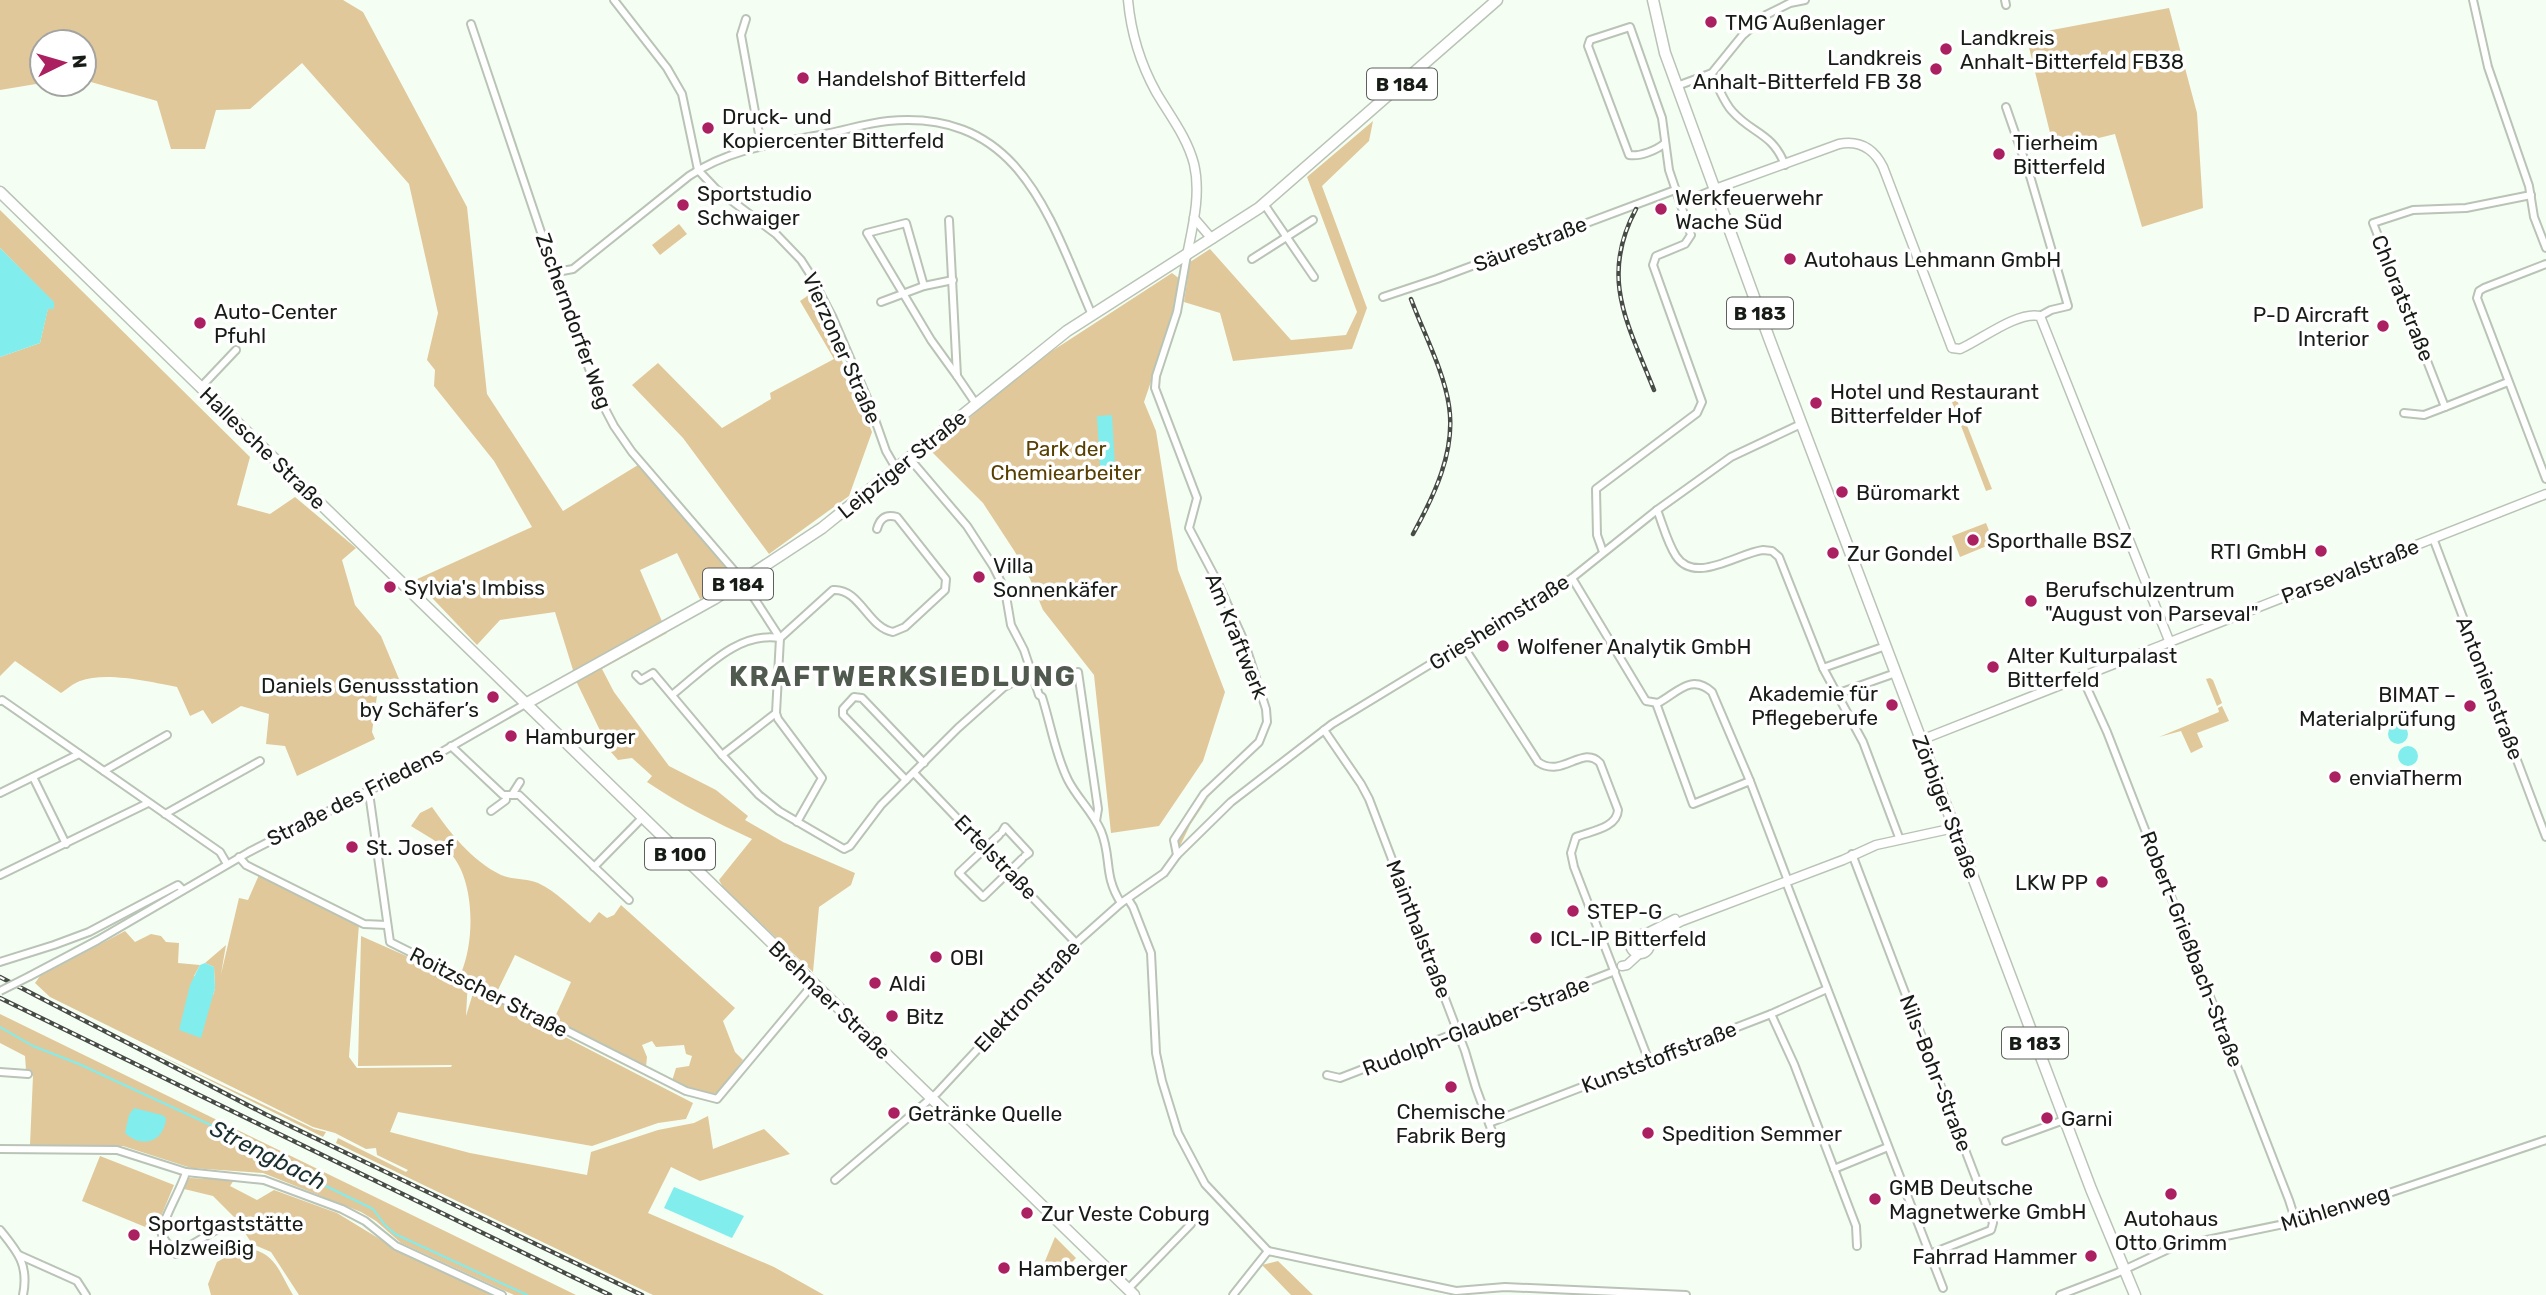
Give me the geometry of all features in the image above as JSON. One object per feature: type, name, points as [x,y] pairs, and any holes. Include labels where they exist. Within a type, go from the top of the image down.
[{"type":"main road","name":"Leipziger Straße","points":[[527,703],[743,582],[822,528],[897,470],[1031,358],[1092,315],[1264,204],[1497,0]]},
{"type":"main road","name":"Zörbiger Straße","points":[[1653,0],[1660,35],[1677,86],[1801,424],[2064,1120],[2135,1295]]},
{"type":"main road","name":"Hallesche Straße","points":[[0,192],[527,703]]},
{"type":"main road","name":"Brehnaer Straße","points":[[527,703],[1131,1292]]},
{"type":"street","points":[[614,0],[667,68],[682,94],[698,170]]},
{"type":"street","points":[[1128,0],[1133,34],[1142,62],[1182,135],[1193,163],[1197,191],[1187,255]]},
{"type":"street","points":[[1677,86],[1710,74],[1742,36],[1766,15],[1790,3],[1805,0]]},
{"type":"street","points":[[2473,0],[2488,67],[2531,195],[2534,218],[2546,248]]},
{"type":"street","points":[[746,19],[741,35],[761,145]]},
{"type":"street","name":"Zscherndorfer Weg","points":[[471,24],[550,259],[557,272],[560,292],[603,405],[632,452],[743,582],[780,638]]},
{"type":"street","points":[[1603,552],[1597,535],[1596,489],[1697,413],[1702,404],[1653,265],[1658,254],[1689,240],[1690,232],[1669,170],[1662,118],[1657,100],[1630,27],[1590,40],[1588,46],[1629,155],[1635,156],[1665,143]]},
{"type":"street","points":[[1710,74],[1731,110],[1769,139],[1785,165]]},
{"type":"street","points":[[1681,203],[1839,144],[1860,144],[1874,153],[1883,167],[1948,342],[1954,350],[1964,348],[2019,318],[2040,316],[2068,306],[2030,176],[2006,107]]},
{"type":"street","points":[[557,272],[573,269],[698,170],[736,152],[887,121],[926,121],[963,130],[994,146],[1021,170],[1054,225],[1092,315]]},
{"type":"street","name":"Vierzoner Straße","points":[[698,170],[716,189],[776,234],[801,260],[837,328],[868,400],[886,451],[897,470]]},
{"type":"street","name":"Säurestraße","points":[[1384,297],[1675,190]]},
{"type":"street","name":"Chloratstraße","points":[[2445,407],[2373,223],[2413,210],[2466,208],[2531,195]]},
{"type":"street","points":[[1264,204],[1314,277]]},
{"type":"street","points":[[1194,218],[1212,239]]},
{"type":"street","points":[[949,220],[957,376]]},
{"type":"street","points":[[1252,259],[1312,220]]},
{"type":"street","points":[[924,286],[906,223],[867,233],[931,340],[976,404]]},
{"type":"street","name":"Am Kraftwerk","points":[[1128,899],[1164,873],[1177,855],[1174,840],[1204,794],[1259,742],[1267,715],[1244,640],[1189,528],[1197,498],[1155,388],[1156,376],[1177,312],[1187,255]]},
{"type":"street","points":[[2546,264],[2484,288],[2477,296],[2477,303],[2546,480]]},
{"type":"street","points":[[1170,265],[1183,275]]},
{"type":"street","points":[[880,302],[903,292],[953,280]]},
{"type":"street","points":[[2040,316],[2170,643]]},
{"type":"street","points":[[200,388],[236,350]]},
{"type":"street","points":[[2403,413],[2424,415],[2508,382]]},
{"type":"street","name":"Griesheimstraße","points":[[1177,855],[1225,807],[1324,730],[1572,578],[1657,510],[1737,453],[1801,424]]},
{"type":"street","points":[[910,459],[967,526],[1005,590],[1011,625],[1042,697],[1066,777],[1096,821],[1104,841],[1109,880],[1121,903]]},
{"type":"street","name":"Parsevalstraße","points":[[1921,740],[2546,494]]},
{"type":"street","points":[[1657,510],[1673,550],[1679,560],[1688,566],[1707,567],[1763,550],[1772,551],[1779,556],[1823,668],[1863,742],[1900,840]]},
{"type":"street","points":[[672,695],[738,643],[754,638],[780,638],[833,590],[848,593],[880,626],[893,632],[905,626],[946,590],[946,579],[897,517],[885,517],[877,528]]},
{"type":"street","name":"Antonienstraße","points":[[2433,538],[2546,837]]},
{"type":"street","points":[[1572,578],[1644,698],[1656,703],[1693,803],[1750,781]]},
{"type":"street","points":[[780,638],[776,713],[822,778],[797,822]]},
{"type":"street","points":[[1462,645],[1538,762],[1550,768],[1587,757],[1596,758],[1618,810],[1618,817],[1613,823],[1576,836],[1571,853],[1648,1061]]},
{"type":"street","points":[[1823,668],[1880,648]]},
{"type":"street","points":[[636,675],[641,680],[653,673],[722,755],[773,807],[844,849],[850,846],[881,805],[958,728],[1004,687],[1032,672]]},
{"type":"street","points":[[1078,672],[1098,809],[1096,821]]},
{"type":"street","points":[[1836,694],[1890,675]]},
{"type":"street","name":"Robert-Grießbach-Straße","points":[[2082,677],[2129,789],[2296,1222]]},
{"type":"street","points":[[1656,703],[1688,684],[1699,684],[1709,689],[1716,699],[1750,781],[1943,1288]]},
{"type":"street","points":[[906,780],[844,715],[843,709],[854,698],[862,698],[924,763]]},
{"type":"street","points":[[1,700],[220,852],[228,863]]},
{"type":"street","name":"Straße des Friedens","points":[[0,991],[98,940],[228,863],[366,792],[527,703]]},
{"type":"street","points":[[722,755],[776,713]]},
{"type":"street","name":"Mainthalstraße","points":[[1324,730],[1369,799],[1458,1033],[1494,1137]]},
{"type":"street","points":[[104,771],[167,735]]},
{"type":"street","points":[[451,746],[510,795],[519,795],[628,900]]},
{"type":"street","points":[[0,793],[79,754]]},
{"type":"street","points":[[165,814],[260,761]]},
{"type":"street","name":"Ertelstraße","points":[[914,773],[1076,943]]},
{"type":"street","points":[[33,777],[66,844]]},
{"type":"street","points":[[491,811],[506,800],[520,782]]},
{"type":"street","points":[[239,857],[246,865],[364,923],[387,925],[370,800],[366,792]]},
{"type":"street","points":[[0,875],[148,803]]},
{"type":"street","points":[[594,867],[642,818]]},
{"type":"street","points":[[1005,827],[1028,853],[983,897],[959,873],[986,847],[1005,827]]},
{"type":"street","name":"Rudolph-Glauber-Straße","points":[[1635,952],[1630,942],[1632,938],[1646,939],[1674,919],[1787,879],[1841,855],[1954,828]]},
{"type":"street","name":"Nils-Bohr-Straße","points":[[1852,854],[1993,1223],[1991,1230],[1930,1254]]},
{"type":"street","name":"Straße des Friedens","points":[[0,962],[89,932],[178,885],[183,890]]},
{"type":"street","points":[[1128,899],[1151,953],[1156,1053],[1166,1098],[1178,1133],[1205,1184],[1268,1251],[1456,1291],[1505,1287],[1686,1295]]},
{"type":"street","name":"Elektronstraße","points":[[835,1180],[931,1098],[1076,943],[1128,899]]},
{"type":"street","name":"Roitzscher Straße","points":[[387,925],[390,942],[471,985],[686,1091],[717,1099],[814,983]]},
{"type":"street","name":"Rudolph-Glauber-Straße","points":[[1327,1075],[1340,1078],[1614,972],[1635,952],[1647,951],[1646,939]]},
{"type":"street","name":"Kunststoffstraße","points":[[1489,1123],[1771,1014],[1827,989]]},
{"type":"street","points":[[1771,1014],[1794,1064],[1856,1226],[1857,1246]]},
{"type":"street","points":[[0,1072],[28,1073]]},
{"type":"street","points":[[2006,1141],[2064,1120]]},
{"type":"street","name":"Mühlenweg","points":[[2060,1295],[2173,1247],[2296,1222],[2546,1140]]},
{"type":"street","points":[[1834,1169],[1888,1147]]},
{"type":"street","points":[[0,1149],[117,1150],[186,1172],[256,1178],[342,1209],[365,1221],[396,1246],[502,1295]]},
{"type":"street","points":[[186,1172],[184,1184],[161,1228],[163,1236],[176,1254],[221,1227]]},
{"type":"street","points":[[1131,1292],[1191,1224]]},
{"type":"street","points":[[0,1230],[19,1255],[26,1273],[23,1295]]},
{"type":"street","points":[[1233,1295],[1268,1251]]},
{"type":"street","points":[[19,1255],[78,1281],[86,1295]]},
{"type":"green space","points":[[0,0],[343,0],[363,12],[467,207],[487,394],[563,511],[638,465],[736,580],[700,599],[677,553],[640,570],[667,633],[602,669],[614,692],[669,766],[716,790],[748,816],[745,820],[783,842],[855,873],[851,885],[819,907],[813,972],[724,889],[719,880],[752,839],[698,813],[647,782],[652,776],[632,758],[618,760],[610,751],[577,683],[555,612],[500,620],[477,645],[415,580],[532,527],[494,461],[434,386],[435,370],[427,360],[438,313],[409,184],[302,63],[250,109],[216,110],[205,149],[171,149],[157,101],[98,84],[98,28],[28,28],[28,85],[0,90]]},
{"type":"green space","points":[[2169,8],[2197,113],[2203,208],[2142,227],[2115,134],[2054,149],[2026,35]]},
{"type":"green space","points":[[1373,121],[1369,141],[1322,186],[1367,308],[1352,349],[1233,361],[1220,313],[1184,302],[1190,262],[1210,249],[1291,340],[1346,335],[1357,312],[1307,177]]},
{"type":"green space","points":[[0,210],[250,457],[237,505],[270,514],[295,497],[356,548],[342,560],[355,605],[381,636],[399,679],[378,688],[372,732],[375,739],[297,776],[285,746],[266,744],[269,714],[241,706],[212,724],[203,710],[190,716],[177,687],[128,678],[102,677],[80,681],[61,693],[15,661],[0,676],[0,357],[40,343],[48,308],[54,303],[0,248]]},
{"type":"green space","points":[[679,224],[687,234],[660,255],[652,245]]},
{"type":"green space","name":"Park der Chemiearbeiter","points":[[1172,273],[1180,279],[1175,311],[1144,402],[1156,431],[1178,570],[1225,692],[1203,761],[1159,826],[1111,833],[1094,675],[1043,610],[1015,552],[983,503],[931,451],[1029,366]]},
{"type":"green space","points":[[813,292],[872,432],[849,496],[769,554],[683,438],[632,385],[658,363],[722,428],[771,399],[770,393],[834,359],[800,301]]},
{"type":"green space","points":[[1955,395],[1992,489],[1986,491],[1950,397]]},
{"type":"green space","name":"Sporthalle BSZ","points":[[1986,523],[1994,543],[1960,557],[1952,536]]},
{"type":"green space","points":[[2210,678],[2222,703],[2217,706],[2206,679]]},
{"type":"green space","points":[[2222,706],[2229,721],[2197,733],[2203,747],[2191,753],[2181,731],[2159,737],[2219,712],[2218,708]]},
{"type":"green space","points":[[1214,789],[1190,825],[1180,846],[1176,843]]},
{"type":"green space","points":[[432,807],[454,836],[480,862],[501,875],[545,886],[590,923],[599,912],[607,918],[614,915],[621,905],[735,1008],[723,1021],[735,1052],[743,1060],[717,1094],[688,1089],[672,1081],[676,1068],[689,1066],[692,1056],[686,1054],[684,1045],[656,1047],[652,1041],[642,1045],[647,1057],[646,1067],[554,1019],[571,982],[515,955],[497,992],[468,979],[466,1016],[474,990],[693,1103],[686,1119],[658,1123],[592,1146],[398,1112],[390,1132],[470,1153],[587,1175],[591,1152],[658,1130],[694,1123],[708,1116],[713,1149],[764,1129],[790,1154],[700,1181],[671,1167],[648,1213],[774,1267],[824,1295],[653,1295],[336,1143],[338,1138],[406,1172],[408,1170],[377,1155],[376,1148],[366,1149],[335,1133],[313,1127],[50,997],[35,983],[40,976],[125,931],[135,942],[151,934],[161,936],[166,942],[179,943],[178,963],[200,965],[194,976],[213,995],[214,967],[205,963],[226,945],[221,974],[239,898],[248,900],[259,875],[359,924],[349,1057],[357,1068],[451,1067],[452,1065],[358,1066],[361,936],[438,970],[461,973],[466,960],[470,912],[465,879],[451,854],[411,826],[420,813]]},
{"type":"green space","points":[[0,1014],[576,1295],[514,1295],[401,1243],[361,1212],[263,1173],[191,1168],[123,1146],[30,1145],[33,1076],[26,1070],[25,1056],[0,1043]]},
{"type":"green space","points":[[149,1050],[314,1129],[326,1132],[323,1137]]},
{"type":"green space","points":[[100,1156],[174,1185],[155,1231],[82,1201]]},
{"type":"green space","points":[[189,1178],[234,1180],[230,1186],[257,1200],[274,1190],[337,1213],[401,1252],[494,1295],[299,1295],[271,1252],[252,1244],[237,1220],[213,1196],[184,1189]]},
{"type":"green space","points":[[1055,1237],[1076,1258],[1055,1280],[1043,1266]]},
{"type":"green space","points":[[242,1248],[269,1257],[293,1295],[211,1295],[208,1284],[217,1262]]},
{"type":"green space","points":[[1278,1261],[1313,1295],[1291,1295],[1262,1265]]},
{"type":"water","points":[[0,248],[54,302],[54,309],[48,309],[40,343],[0,357]]},
{"type":"water","points":[[1112,415],[1115,466],[1100,467],[1097,416]]},
{"type":"water","points":[[2398,724],[2405,727],[2408,734],[2405,741],[2398,744],[2391,741],[2388,734],[2391,727]]},
{"type":"water","points":[[2408,746],[2415,749],[2418,756],[2415,763],[2408,766],[2401,763],[2398,756],[2401,749]]},
{"type":"water","points":[[205,963],[214,967],[215,988],[201,1038],[179,1030],[190,985],[200,965]]},
{"type":"water","points":[[134,1108],[166,1118],[157,1138],[138,1141],[125,1133],[129,1115]]},
{"type":"water","points":[[674,1187],[744,1216],[732,1238],[664,1208]]},
{"type":"waterway","name":"Strengbach","points":[[0,1027],[33,1046],[79,1064],[254,1145],[293,1170],[373,1209],[395,1234],[527,1295]]},
{"type":"railway","points":[[1636,209],[1625,234],[1620,257],[1621,301],[1654,390]]},
{"type":"railway","points":[[1411,299],[1443,379],[1450,423],[1442,473],[1413,534]]},
{"type":"railway","points":[[0,977],[265,1114],[642,1295]]},
{"type":"railway","points":[[0,998],[610,1295]]},
{"type":"place","name":"TMG Außenlager","points":[[1711,22]]},
{"type":"place","name":"Landkreis Anhalt-Bitterfeld FB38","points":[[1946,49]]},
{"type":"place","name":"Landkreis Anhalt-Bitterfeld FB 38","points":[[1936,69]]},
{"type":"place","name":"Handelshof Bitterfeld","points":[[803,78]]},
{"type":"place","name":"Druck- und Kopiercenter Bitterfeld","points":[[708,128]]},
{"type":"place","name":"Tierheim Bitterfeld","points":[[1999,154]]},
{"type":"place","name":"Sportstudio Schwaiger","points":[[683,205]]},
{"type":"place","name":"Werkfeuerwehr Wache Süd","points":[[1661,209]]},
{"type":"place","name":"Autohaus Lehmann GmbH","points":[[1790,259]]},
{"type":"place","name":"Auto-Center Pfuhl","points":[[200,323]]},
{"type":"place","name":"P-D Aircraft Interior","points":[[2383,326]]},
{"type":"place","name":"Hotel und Restaurant Bitterfelder Hof","points":[[1816,403]]},
{"type":"place","name":"Büromarkt","points":[[1842,492]]},
{"type":"place","name":"Sporthalle BSZ","points":[[1973,540]]},
{"type":"place","name":"RTI GmbH","points":[[2321,551]]},
{"type":"place","name":"Zur Gondel","points":[[1833,553]]},
{"type":"place","name":"Villa Sonnenkäfer","points":[[979,577]]},
{"type":"place","name":"Sylvia's Imbiss","points":[[390,587]]},
{"type":"place","name":"Berufschulzentrum \"August von Parseval\"","points":[[2031,601]]},
{"type":"place","name":"Wolfener Analytik GmbH","points":[[1503,646]]},
{"type":"place","name":"Alter Kulturpalast Bitterfeld","points":[[1993,667]]},
{"type":"place","name":"Daniels Genussstation by Schäfer’s","points":[[493,697]]},
{"type":"place","name":"Akademie für Pflegeberufe","points":[[1892,705]]},
{"type":"place","name":"BIMAT – Materialprüfung","points":[[2470,706]]},
{"type":"place","name":"Hamburger","points":[[511,736]]},
{"type":"place","name":"enviaTherm","points":[[2335,777]]},
{"type":"place","name":"St. Josef","points":[[352,847]]},
{"type":"place","name":"LKW PP","points":[[2102,882]]},
{"type":"place","name":"STEP-G","points":[[1573,911]]},
{"type":"place","name":"ICL-IP Bitterfeld","points":[[1536,938]]},
{"type":"place","name":"OBI","points":[[936,957]]},
{"type":"place","name":"Aldi","points":[[875,983]]},
{"type":"place","name":"Bitz","points":[[892,1016]]},
{"type":"place","name":"Chemische Fabrik Berg","points":[[1451,1087]]},
{"type":"place","name":"Getränke Quelle","points":[[894,1113]]},
{"type":"place","name":"Garni","points":[[2047,1118]]},
{"type":"place","name":"Spedition Semmer","points":[[1648,1133]]},
{"type":"place","name":"Autohaus Otto Grimm","points":[[2171,1194]]},
{"type":"place","name":"GMB Deutsche Magnetwerke GmbH","points":[[1875,1199]]},
{"type":"place","name":"Zur Veste Coburg","points":[[1027,1213]]},
{"type":"place","name":"Sportgaststätte Holzweißig","points":[[134,1235]]},
{"type":"place","name":"Fahrrad Hammer","points":[[2091,1256]]},
{"type":"place","name":"Hamberger","points":[[1004,1268]]},
{"type":"district","name":"KRAFTWERKSIEDLUNG","points":[[903,676]]}]
